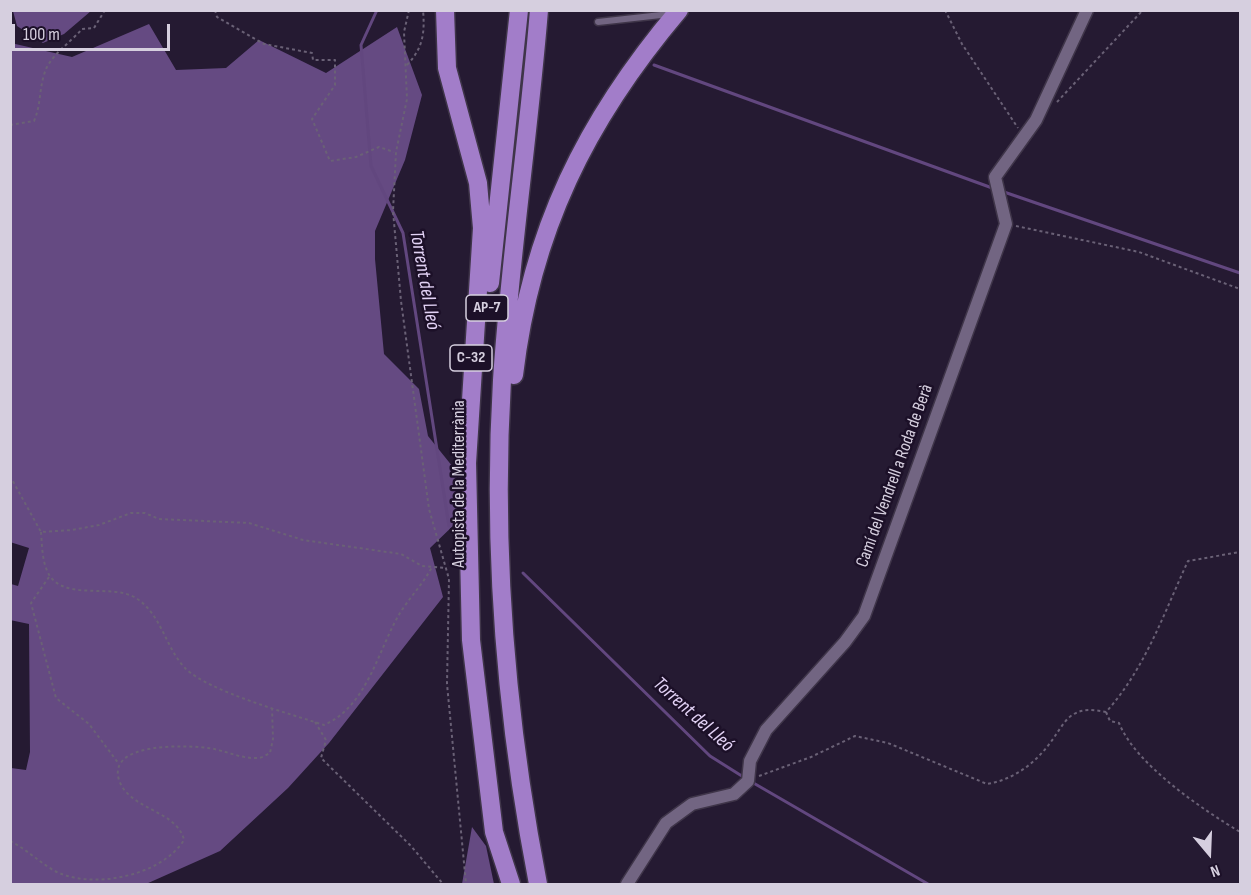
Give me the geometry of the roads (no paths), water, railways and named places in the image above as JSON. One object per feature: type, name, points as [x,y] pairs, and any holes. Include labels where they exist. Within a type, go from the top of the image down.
[{"type":"highway","name":"C-32","points":[[445,10],[447,68],[478,183],[482,228],[466,463],[471,640],[494,832],[513,885]]},
{"type":"highway","name":"Autopista de la Mediterrània","points":[[513,885],[487,694],[477,517],[483,356],[519,10]]},
{"type":"highway","name":"AP-7","points":[[538,885],[510,698],[499,486],[503,369],[539,10]]},
{"type":"highway","name":"C-32","points":[[501,538],[518,341],[538,254],[562,189],[592,129],[629,73],[678,12]]},
{"type":"street","name":"Camí del Vendrell a Roda de Berà","points":[[627,885],[666,823],[692,804],[734,794],[748,781],[750,761],[766,730],[845,642],[864,616],[1006,224],[995,177],[1036,120],[1087,10]]},
{"type":"lane","points":[[598,22],[633,14],[678,12]]},
{"type":"waterway","name":"Torrent del Lleó","points":[[377,10],[361,45],[371,166],[403,233],[449,526]]},
{"type":"waterway","points":[[654,65],[995,189]]},
{"type":"waterway","points":[[1004,192],[1240,273]]},
{"type":"waterway","name":"Torrent del Lleó","points":[[523,573],[710,756],[745,778]]},
{"type":"waterway","name":"Torrent del Lleó","points":[[750,781],[928,884]]}]
